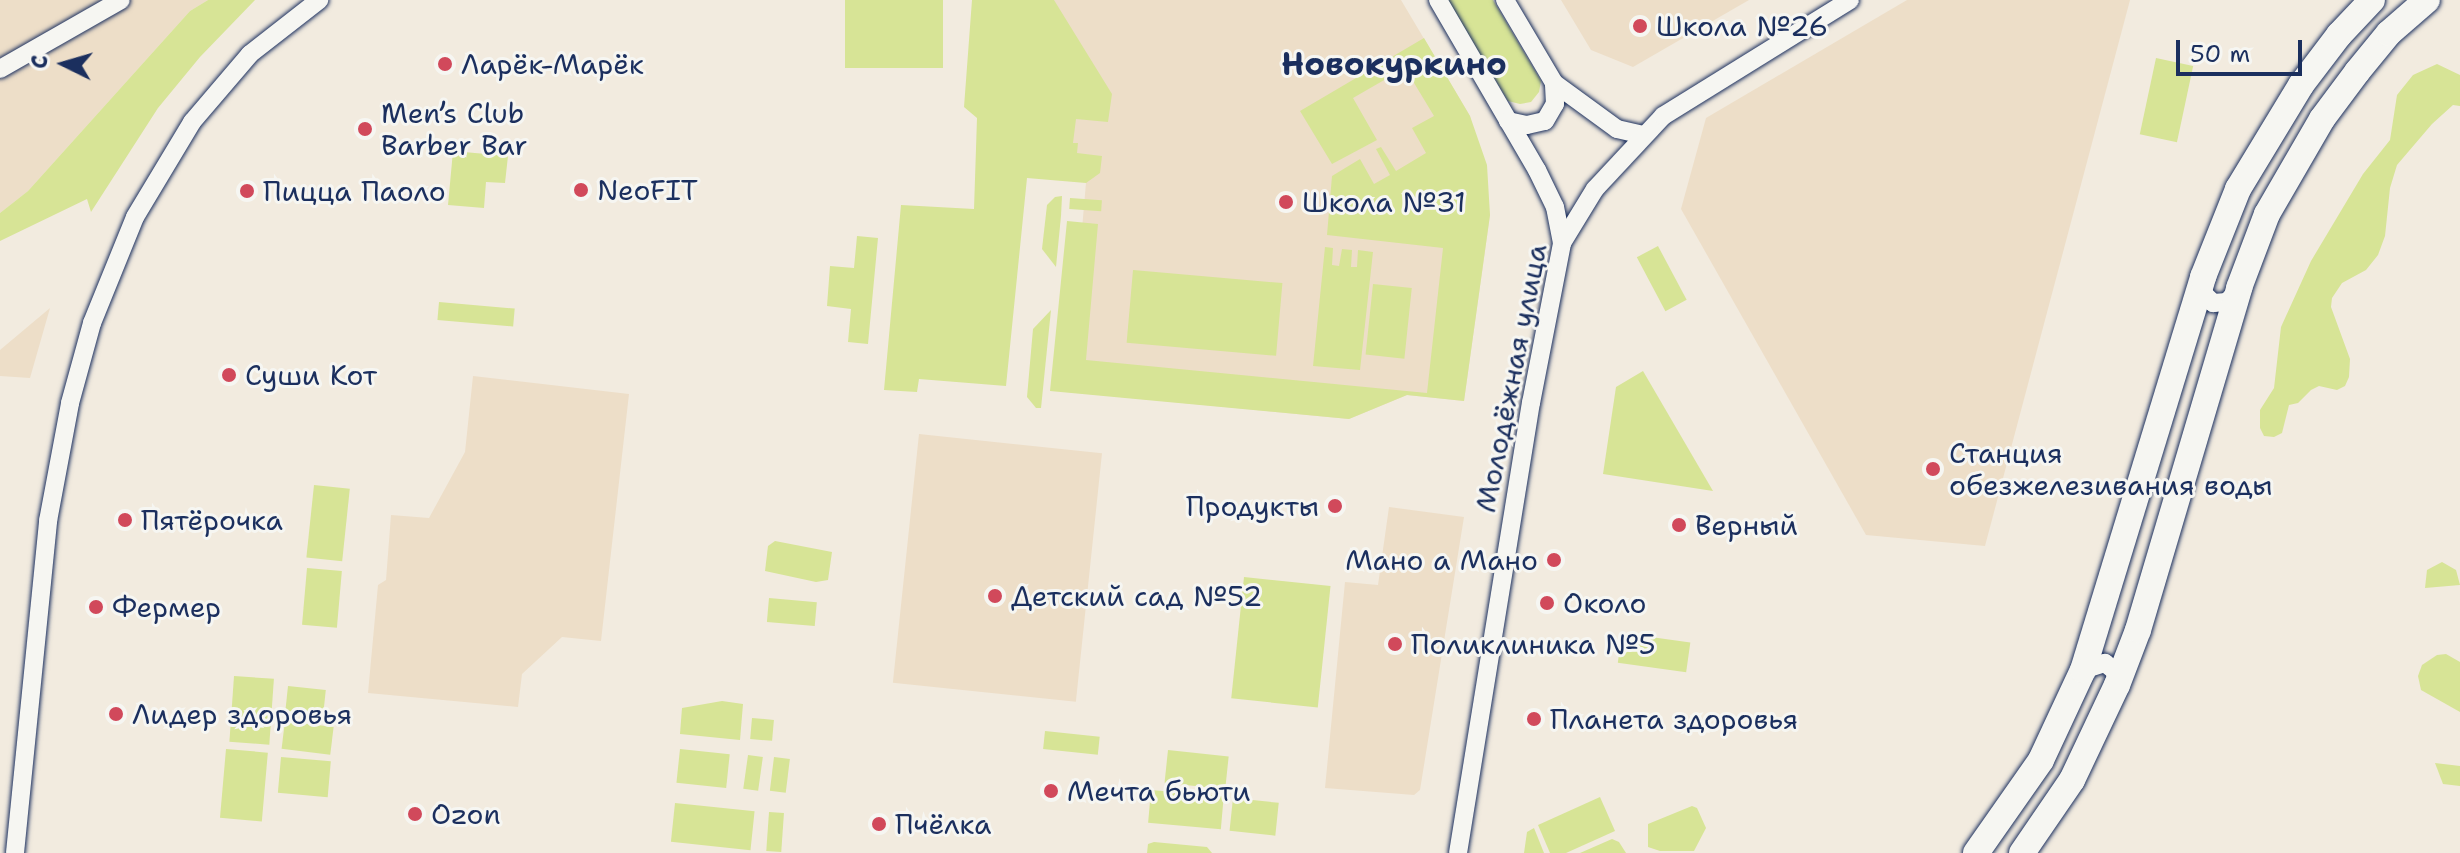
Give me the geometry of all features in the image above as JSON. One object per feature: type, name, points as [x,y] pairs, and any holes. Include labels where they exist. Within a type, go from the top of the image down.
[{"type":"main road","points":[[1976,853],[2041,760],[2083,670],[2203,277],[2238,189],[2269,133],[2339,35],[2372,0]]},
{"type":"main road","points":[[2022,853],[2072,780],[2117,685],[2138,630],[2239,288],[2267,214],[2322,119],[2389,33],[2427,0]]},
{"type":"street","points":[[0,69],[121,0]]},
{"type":"street","points":[[15,853],[48,521],[70,403],[92,323],[135,217],[192,122],[250,54],[319,0]]},
{"type":"street","points":[[1438,0],[1555,207],[1562,243]]},
{"type":"street","points":[[1505,0],[1554,83],[1617,129],[1643,135]]},
{"type":"street","name":"Молодёжная улица","points":[[1458,853],[1531,403],[1562,243],[1595,189],[1643,135],[1696,93],[1850,0]]},
{"type":"street","points":[[1508,121],[1527,125],[1545,121],[1555,104],[1554,83]]},
{"type":"street","points":[[2203,277],[2204,294],[2213,303],[2227,302],[2239,288]]},
{"type":"street","points":[[2083,670],[2105,663],[2115,671],[2117,685]]},
{"type":"street","points":[[2041,853],[2043,823]]},
{"type":"shaded area","points":[[0,0],[208,0],[190,11],[28,191],[0,213]]},
{"type":"shaded area","name":"Школа №31","points":[[982,0],[1401,0],[1470,116],[1490,215],[1464,401],[1407,395],[1349,419],[1068,392],[1087,171]]},
{"type":"shaded area","name":"Школа №26","points":[[1561,0],[1749,0],[1633,67],[1591,50]]},
{"type":"shaded area","points":[[1907,0],[2130,0],[1985,546],[1866,535],[1681,209],[1706,118]]},
{"type":"shaded area","points":[[50,308],[30,378],[0,376],[0,350]]},
{"type":"shaded area","points":[[473,376],[629,394],[601,641],[562,637],[522,674],[518,707],[368,693],[378,585],[386,580],[391,515],[429,518],[465,452]]},
{"type":"shaded area","name":"Детский сад №52","points":[[919,434],[1102,453],[1076,702],[893,683]]},
{"type":"shaded area","points":[[1389,507],[1464,517],[1420,790],[1414,795],[1325,788],[1345,582],[1378,585]]},
{"type":"green space","points":[[208,0],[255,0],[200,57],[158,108],[91,212],[87,199],[0,241],[0,213],[28,191],[190,11]]},
{"type":"green space","points":[[845,0],[943,0],[943,68],[845,68]]},
{"type":"green space","points":[[972,0],[1054,0],[1112,94],[1108,122],[1076,119],[1073,143],[1078,143],[1077,153],[1102,156],[1100,173],[1086,183],[1027,178],[1006,386],[919,379],[917,392],[884,390],[901,205],[974,209],[977,118],[964,107]]},
{"type":"green space","points":[[1448,0],[1493,0],[1541,81],[1539,92],[1531,102],[1520,104],[1508,101]]},
{"type":"green space","points":[[1424,38],[1470,116],[1487,165],[1490,215],[1464,401],[1407,395],[1349,419],[1050,391],[1067,221],[1098,224],[1086,360],[1427,393],[1443,248],[1327,235],[1332,176],[1360,159],[1374,184],[1390,175],[1376,149],[1381,147],[1396,171],[1426,153],[1412,128],[1434,116],[1405,68],[1353,98],[1377,140],[1332,164],[1300,111]]},
{"type":"green space","points":[[2156,58],[2193,66],[2177,142],[2140,134]]},
{"type":"green space","points":[[2437,64],[2460,75],[2460,106],[2453,105],[2432,124],[2397,165],[2390,188],[2385,236],[2378,255],[2366,270],[2342,283],[2332,298],[2331,307],[2350,359],[2345,386],[2337,390],[2319,386],[2311,390],[2298,403],[2289,405],[2282,433],[2274,437],[2264,436],[2260,428],[2260,410],[2274,388],[2281,327],[2311,261],[2363,174],[2390,140],[2397,95],[2413,75]]},
{"type":"green space","points":[[453,151],[508,156],[505,183],[486,182],[484,208],[448,205]]},
{"type":"green space","points":[[1062,196],[1056,267],[1042,249],[1047,205],[1055,197]]},
{"type":"green space","points":[[1070,198],[1102,200],[1101,211],[1069,209]]},
{"type":"green space","points":[[857,236],[878,238],[868,344],[848,342],[851,309],[827,306],[830,266],[854,268]]},
{"type":"green space","points":[[1658,246],[1687,300],[1665,311],[1637,257]]},
{"type":"green space","points":[[1325,247],[1333,248],[1332,265],[1339,266],[1342,249],[1352,250],[1351,267],[1357,267],[1358,250],[1373,252],[1360,370],[1313,366]]},
{"type":"green space","points":[[1133,270],[1282,283],[1276,356],[1127,343]]},
{"type":"green space","points":[[1373,284],[1412,288],[1404,359],[1366,355]]},
{"type":"green space","points":[[439,302],[515,309],[513,327],[437,320]]},
{"type":"green space","points":[[1051,310],[1041,408],[1036,408],[1027,397],[1033,329]]},
{"type":"green space","points":[[1643,371],[1713,491],[1603,474],[1616,387]]},
{"type":"green space","points":[[314,485],[350,489],[342,561],[306,558]]},
{"type":"green space","points":[[775,541],[832,552],[828,580],[816,582],[765,571],[768,546]]},
{"type":"green space","points":[[2442,562],[2456,570],[2460,585],[2425,588],[2427,570]]},
{"type":"green space","points":[[307,568],[342,571],[337,628],[302,625]]},
{"type":"green space","points":[[1244,577],[1331,586],[1318,707],[1231,698]]},
{"type":"green space","points":[[769,598],[817,602],[815,626],[767,622]]},
{"type":"green space","points":[[1622,633],[1690,643],[1686,672],[1618,663]]},
{"type":"green space","points":[[2446,654],[2460,662],[2460,712],[2421,690],[2418,676],[2422,665],[2437,655]]},
{"type":"green space","points":[[234,676],[274,679],[269,745],[229,742]]},
{"type":"green space","points":[[288,686],[326,690],[323,715],[285,711]]},
{"type":"green space","points":[[722,701],[743,704],[740,740],[680,734],[682,708]]},
{"type":"green space","points":[[752,718],[774,720],[772,741],[750,739]]},
{"type":"green space","points":[[285,721],[334,727],[330,755],[282,749]]},
{"type":"green space","points":[[1045,731],[1100,737],[1098,755],[1043,749]]},
{"type":"green space","points":[[226,749],[268,753],[262,821],[220,818]]},
{"type":"green space","points":[[680,749],[730,754],[726,788],[676,783]]},
{"type":"green space","points":[[1168,750],[1229,756],[1225,789],[1165,783]]},
{"type":"green space","points":[[748,755],[763,757],[758,791],[743,789]]},
{"type":"green space","points":[[281,757],[331,761],[328,797],[278,793]]},
{"type":"green space","points":[[774,757],[790,759],[786,793],[770,791]]},
{"type":"green space","points":[[2435,763],[2460,766],[2460,786],[2443,784]]},
{"type":"green space","points":[[1151,790],[1224,796],[1221,829],[1148,823]]},
{"type":"green space","points":[[1600,797],[1615,831],[1566,853],[1550,853],[1538,825]]},
{"type":"green space","points":[[1233,798],[1279,803],[1275,836],[1230,831]]},
{"type":"green space","points":[[675,803],[755,811],[750,850],[671,842]]},
{"type":"green space","points":[[1692,806],[1697,808],[1706,828],[1694,851],[1660,851],[1648,847],[1648,824]]},
{"type":"green space","points":[[769,812],[784,813],[781,852],[766,851]]},
{"type":"green space","points":[[1534,828],[1544,853],[1524,853],[1527,832]]},
{"type":"green space","points":[[1612,839],[1619,842],[1626,853],[1580,853]]},
{"type":"green space","points":[[1148,844],[1207,847],[1212,853],[1147,853]]},
{"type":"place","name":"Школа №26","points":[[1640,26]]},
{"type":"place","name":"Ларёк-Марёк","points":[[445,64]]},
{"type":"place","name":"Men’s Club Barber Bar","points":[[365,129]]},
{"type":"place","name":"NeoFIT","points":[[581,190]]},
{"type":"place","name":"Пицца Паоло","points":[[247,191]]},
{"type":"place","name":"Школа №31","points":[[1286,202]]},
{"type":"place","name":"Суши Кот","points":[[229,375]]},
{"type":"place","name":"Станция обезжелезивания воды","points":[[1933,469]]},
{"type":"place","name":"Продукты","points":[[1335,506]]},
{"type":"place","name":"Пятёрочка","points":[[125,520]]},
{"type":"place","name":"Верный","points":[[1679,525]]},
{"type":"place","name":"Мано а Мано","points":[[1554,560]]},
{"type":"place","name":"Детский сад №52","points":[[995,596]]},
{"type":"place","name":"Около","points":[[1547,603]]},
{"type":"place","name":"Фермер","points":[[96,607]]},
{"type":"place","name":"Поликлиника №5","points":[[1395,644]]},
{"type":"place","name":"Лидер здоровья","points":[[116,714]]},
{"type":"place","name":"Планета здоровья","points":[[1534,719]]},
{"type":"place","name":"Мечта бьюти","points":[[1051,791]]},
{"type":"place","name":"Ozon","points":[[415,814]]},
{"type":"place","name":"Пчёлка","points":[[879,824]]},
{"type":"district","name":"Новокуркино","points":[[1394,64]]}]
